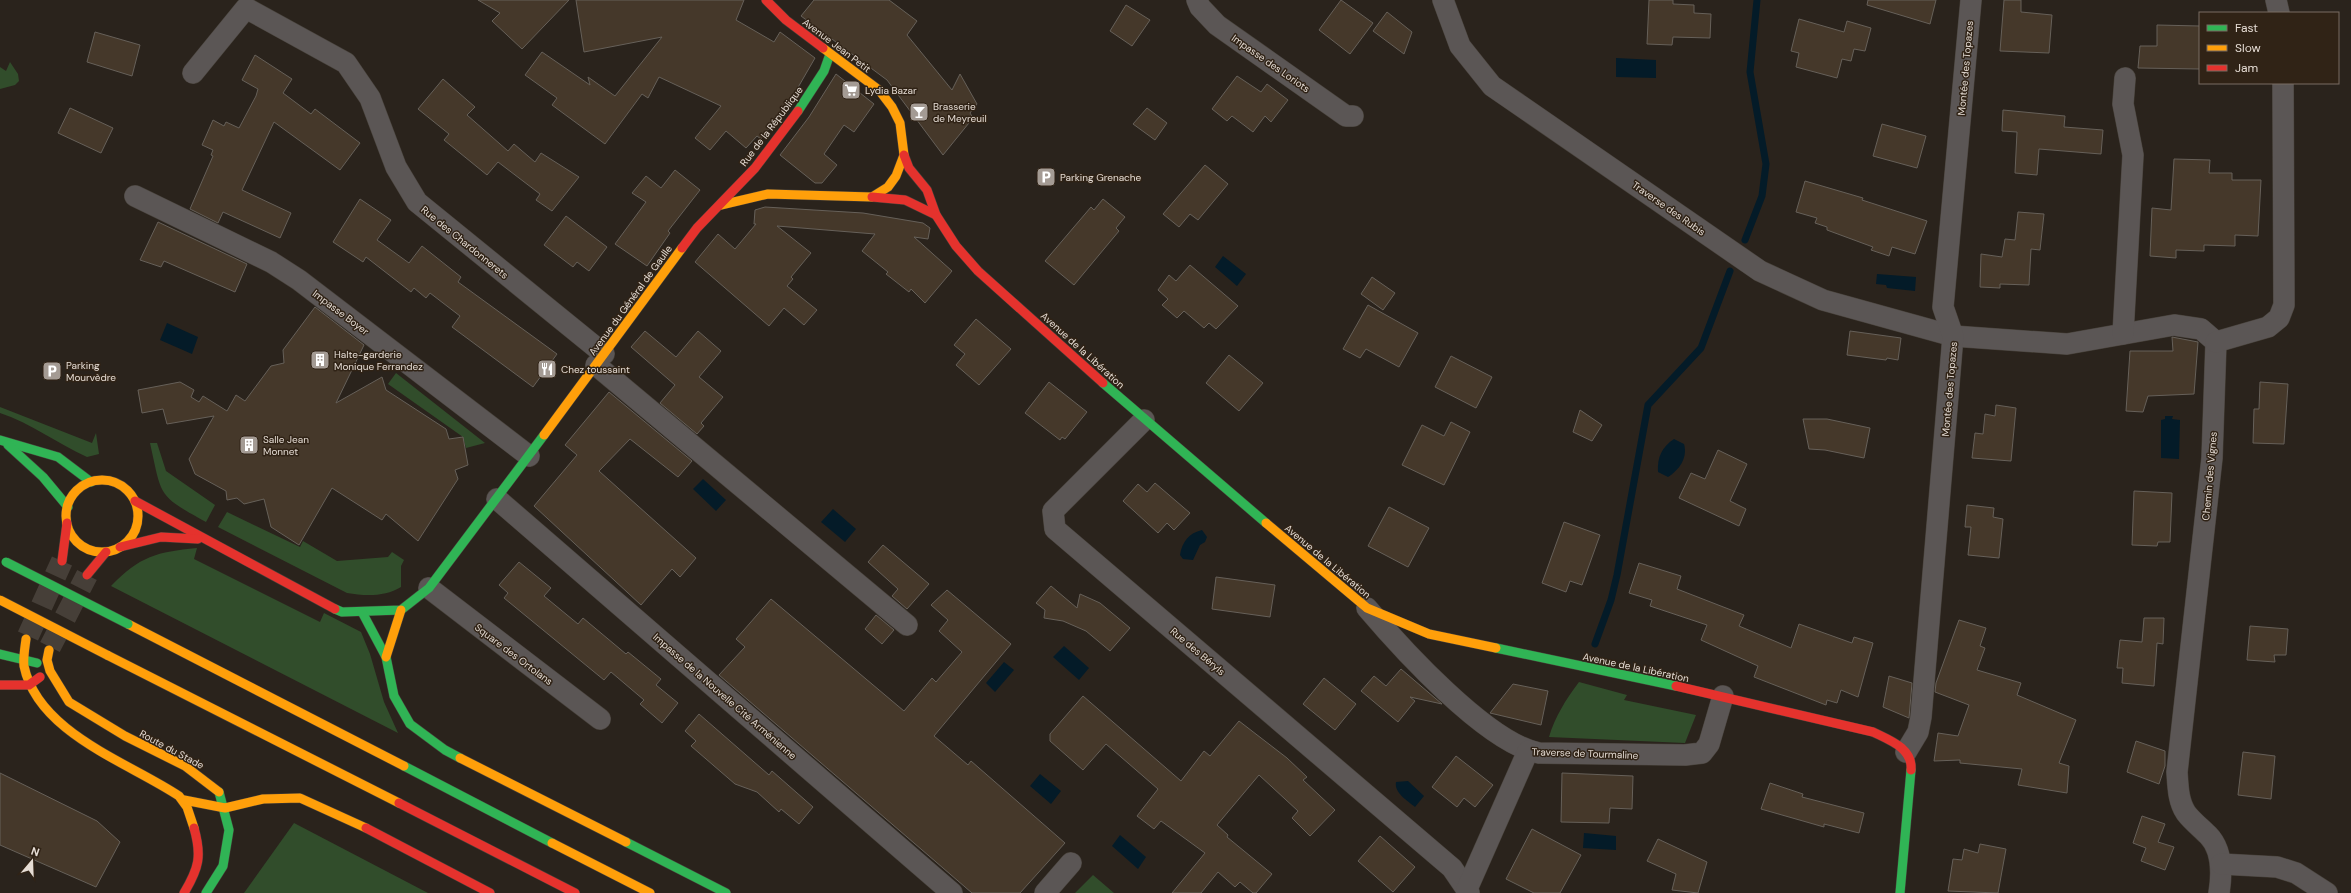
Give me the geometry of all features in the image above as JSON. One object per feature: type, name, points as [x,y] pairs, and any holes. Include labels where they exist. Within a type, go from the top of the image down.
[{"type":"main road","name":"Avenue Jean Petit","points":[[766,0],[786,20],[878,90],[892,106],[900,124],[904,155]]},
{"type":"main road","name":"Rue de la République","points":[[721,205],[755,168],[799,110],[824,71],[830,54]]},
{"type":"main road","points":[[872,197],[888,187],[896,176],[904,155]]},
{"type":"main road","name":"Avenue de la Libération","points":[[904,155],[909,168],[927,190],[936,215],[956,246],[978,271],[1144,420],[1367,608],[1429,634],[1724,696],[1873,732],[1898,744],[1906,752]]},
{"type":"main road","points":[[755,168],[754,177],[756,184],[768,194]]},
{"type":"main road","points":[[721,205],[768,194],[872,197],[905,200],[936,215]]},
{"type":"main road","name":"Avenue du Général de Gaulle","points":[[401,610],[429,588],[498,499],[697,228],[721,205]]},
{"type":"main road","points":[[1,440],[58,458],[92,482]]},
{"type":"main road","points":[[1,440],[43,476],[68,507]]},
{"type":"main road","points":[[62,561],[68,507],[73,496],[81,487],[92,482],[107,481],[120,485],[128,491],[135,501],[138,511],[135,532],[120,547]]},
{"type":"main road","points":[[135,501],[324,605],[342,612],[401,610],[386,657]]},
{"type":"main road","points":[[67,523],[77,542],[86,548],[106,552]]},
{"type":"main road","points":[[87,575],[106,552],[120,547],[161,537],[205,540]]},
{"type":"main road","points":[[3,560],[650,893]]},
{"type":"main road","points":[[0,600],[575,893]]},
{"type":"main road","points":[[362,612],[386,657],[394,696],[410,724],[445,750],[726,893]]},
{"type":"main road","points":[[26,639],[23,658],[24,673],[29,685],[45,708],[67,730],[184,800],[225,808],[263,799],[300,798],[374,832],[490,893]]},
{"type":"main road","name":"Route du Stade","points":[[49,650],[47,660],[50,671],[69,702],[125,736],[185,766],[209,782],[220,792],[229,830],[223,866],[206,893]]},
{"type":"main road","points":[[0,654],[23,658],[50,671],[29,685],[0,685]]},
{"type":"main road","points":[[1900,893],[1912,776],[1912,764],[1906,752]]},
{"type":"main road","points":[[184,800],[193,824],[199,859],[195,875],[184,893]]},
{"type":"street","name":"Impasse des Loriots","points":[[1196,0],[1200,7],[1217,25],[1346,116],[1353,116]]},
{"type":"street","name":"Traverse des Rubis","points":[[1443,0],[1460,46],[1492,86],[1760,271],[1823,300],[1953,336]]},
{"type":"street","name":"Montée des Topazes","points":[[1906,752],[1918,732],[1922,717],[1953,336],[1943,307],[1971,0]]},
{"type":"street","points":[[2276,0],[2279,12]]},
{"type":"street","name":"Rue des Chardonnerets","points":[[193,73],[246,8],[346,63],[370,98],[396,167],[416,202],[600,359]]},
{"type":"street","points":[[2123,334],[2133,155],[2123,104],[2125,78]]},
{"type":"street","points":[[1953,336],[2067,344],[2174,325],[2201,329],[2216,342],[2268,327],[2279,318],[2284,305],[2283,84]]},
{"type":"street","name":"Impasse Boyer","points":[[135,196],[271,262],[299,280],[529,456]]},
{"type":"street","name":"Chemin des Vignes","points":[[2216,342],[2212,458],[2177,772],[2181,803],[2187,814],[2210,837],[2217,848],[2221,864]]},
{"type":"street","points":[[600,359],[907,625]]},
{"type":"street","name":"Rue des Béryls","points":[[1144,420],[1053,511],[1055,529],[1452,868],[1468,891]]},
{"type":"street","name":"Impasse de la Nouvelle Cité Arménienne","points":[[498,499],[952,893]]},
{"type":"street","name":"Square des Ortolans","points":[[429,588],[600,719]]},
{"type":"street","name":"Traverse de Tourmaline","points":[[1367,608],[1393,638],[1464,708],[1497,733],[1528,751],[1539,753],[1685,755],[1702,752],[1709,744],[1724,696]]},
{"type":"street","points":[[1468,891],[1528,751]]},
{"type":"street","points":[[1046,893],[1071,863]]},
{"type":"street","points":[[2219,893],[2221,864],[2277,867],[2296,873],[2327,893]]},
{"type":"green space","points":[[10,62],[18,74],[19,81],[15,85],[0,89],[0,67],[6,71]]},
{"type":"green space","points":[[396,373],[485,443],[466,448],[463,437],[388,384]]},
{"type":"green space","points":[[0,407],[92,443],[96,433],[99,454],[87,457],[23,422],[0,413]]},
{"type":"green space","points":[[150,443],[157,443],[166,471],[215,505],[206,522],[178,506],[164,493],[160,485]]},
{"type":"green space","points":[[227,512],[300,547],[303,541],[337,561],[388,557],[392,552],[404,560],[401,566],[401,587],[388,593],[375,595],[347,593],[218,527]]},
{"type":"green space","points":[[197,548],[194,559],[320,622],[324,613],[361,632],[370,654],[384,702],[398,733],[111,586],[131,568],[150,557],[171,551]]},
{"type":"green space","points":[[1579,682],[1627,695],[1624,700],[1696,715],[1685,743],[1549,737],[1561,708]]},
{"type":"green space","points":[[294,823],[428,893],[244,893]]},
{"type":"green space","points":[[1093,875],[1114,893],[1075,893]]},
{"type":"water","points":[[1616,58],[1656,60],[1656,78],[1616,77]]},
{"type":"water","points":[[1223,256],[1246,274],[1237,286],[1215,267]]},
{"type":"water","points":[[1877,274],[1916,277],[1915,291],[1887,288],[1886,285],[1876,284]]},
{"type":"water","points":[[167,323],[198,337],[192,354],[160,340]]},
{"type":"water","points":[[2165,416],[2173,416],[2172,419],[2180,420],[2179,459],[2161,458],[2161,420],[2165,419]]},
{"type":"water","points":[[1674,439],[1684,444],[1685,454],[1682,463],[1676,471],[1668,477],[1658,472],[1658,462],[1663,449]]},
{"type":"water","points":[[703,479],[726,500],[716,511],[693,489]]},
{"type":"water","points":[[833,509],[856,529],[845,542],[821,522]]},
{"type":"water","points":[[1202,530],[1207,537],[1205,542],[1200,545],[1193,560],[1183,559],[1180,555],[1184,542],[1193,533]]},
{"type":"water","points":[[1064,646],[1089,668],[1079,680],[1053,657]]},
{"type":"water","points":[[1004,662],[1014,670],[995,692],[986,683]]},
{"type":"water","points":[[1040,774],[1061,791],[1051,804],[1030,786]]},
{"type":"water","points":[[1408,781],[1424,796],[1415,807],[1397,790],[1396,782]]},
{"type":"water","points":[[1584,833],[1616,836],[1616,850],[1583,848]]},
{"type":"water","points":[[1120,835],[1146,857],[1138,869],[1112,846]]},
{"type":"building","points":[[478,0],[569,0],[522,49],[492,21],[500,13]]},
{"type":"building","points":[[576,0],[744,0],[736,20],[774,42],[780,32],[815,58],[789,103],[761,139],[757,136],[746,148],[726,131],[710,150],[695,138],[721,106],[659,77],[648,98],[642,94],[605,144],[552,105],[557,98],[525,75],[542,52],[590,85],[588,77],[615,96],[662,37],[584,52]]},
{"type":"building","points":[[814,0],[889,0],[917,21],[907,35],[952,90],[960,74],[977,104],[970,113],[973,118],[943,155],[887,80],[801,16]]},
{"type":"building","points":[[1341,0],[1373,23],[1350,54],[1319,30]]},
{"type":"building","points":[[1649,0],[1673,0],[1673,4],[1694,5],[1694,13],[1711,14],[1710,38],[1673,37],[1672,45],[1647,44]]},
{"type":"building","points":[[1868,0],[1936,0],[1930,24],[1867,5]]},
{"type":"building","points":[[2004,0],[2021,0],[2021,12],[2052,15],[2049,53],[2000,51]]},
{"type":"building","points":[[1126,5],[1150,20],[1132,46],[1110,31]]},
{"type":"building","points":[[1387,12],[1412,32],[1404,54],[1373,31]]},
{"type":"building","points":[[1799,19],[1844,32],[1847,21],[1871,28],[1865,51],[1854,49],[1851,61],[1842,59],[1837,78],[1796,67],[1799,53],[1791,51]]},
{"type":"building","points":[[2157,25],[2199,26],[2199,69],[2138,68],[2140,46],[2157,46]]},
{"type":"building","points":[[95,32],[140,45],[132,76],[87,62]]},
{"type":"building","points":[[255,55],[292,79],[283,93],[311,114],[315,109],[360,143],[340,170],[274,122],[242,190],[291,213],[280,238],[223,212],[218,223],[190,209],[213,156],[211,155],[213,150],[202,145],[213,120],[224,126],[226,122],[239,128],[256,96],[258,89],[242,80]]},
{"type":"building","points":[[836,74],[874,104],[854,132],[844,125],[824,154],[837,165],[822,183],[815,183],[780,155],[809,117]]},
{"type":"building","points":[[1237,76],[1261,92],[1267,84],[1288,100],[1271,122],[1265,116],[1253,132],[1232,116],[1227,121],[1212,109]]},
{"type":"building","points":[[443,79],[475,107],[467,115],[508,151],[514,144],[535,162],[541,153],[579,177],[552,211],[536,200],[540,194],[498,162],[487,175],[444,140],[449,134],[418,109]]},
{"type":"building","points":[[70,108],[113,128],[101,153],[58,133]]},
{"type":"building","points":[[1147,108],[1167,123],[1155,140],[1133,124]]},
{"type":"building","points":[[2003,110],[2065,116],[2064,127],[2103,130],[2101,154],[2039,149],[2037,175],[2015,173],[2017,132],[2002,131]]},
{"type":"building","points":[[1882,124],[1926,136],[1917,168],[1873,156]]},
{"type":"building","points":[[2174,159],[2210,160],[2209,173],[2232,173],[2232,180],[2261,180],[2258,236],[2235,235],[2235,246],[2204,245],[2204,251],[2176,250],[2176,258],[2150,256],[2152,208],[2171,210]]},
{"type":"building","points":[[1205,165],[1228,184],[1198,220],[1190,214],[1179,227],[1163,214]]},
{"type":"building","points":[[675,170],[700,190],[668,231],[670,233],[647,266],[615,244],[646,202],[632,193],[646,176],[661,188]]},
{"type":"building","points":[[1805,181],[1863,198],[1862,200],[1927,221],[1915,254],[1892,247],[1889,256],[1871,250],[1873,247],[1827,230],[1827,227],[1815,223],[1817,218],[1796,212]]},
{"type":"building","points":[[360,199],[391,220],[377,240],[409,263],[422,246],[461,277],[458,282],[557,354],[533,387],[452,327],[460,316],[430,293],[426,298],[414,288],[411,292],[366,257],[363,262],[333,242]]},
{"type":"building","points":[[1103,199],[1125,217],[1116,228],[1119,231],[1074,285],[1045,261],[1091,207],[1094,210]]},
{"type":"building","points":[[765,207],[863,213],[923,223],[930,228],[928,239],[914,237],[952,271],[925,303],[911,289],[909,292],[886,274],[888,272],[862,251],[875,234],[777,226],[811,253],[791,277],[793,279],[787,286],[817,310],[804,325],[784,308],[769,326],[695,262],[718,234],[735,249],[756,224],[754,224],[755,210]]},
{"type":"building","points":[[2018,212],[2044,214],[2040,250],[2031,249],[2029,285],[2000,284],[2000,288],[1980,287],[1981,254],[2002,257],[2005,239],[2015,240]]},
{"type":"building","points":[[566,216],[607,247],[589,271],[577,262],[573,267],[544,245]]},
{"type":"building","points":[[158,222],[247,264],[235,292],[164,261],[161,267],[140,260]]},
{"type":"building","points":[[1190,265],[1238,306],[1216,329],[1209,323],[1204,328],[1184,311],[1177,318],[1162,305],[1168,299],[1158,290],[1169,275],[1176,281]]},
{"type":"building","points":[[1372,277],[1395,293],[1383,310],[1361,294]]},
{"type":"building","points":[[1368,305],[1418,333],[1399,367],[1366,349],[1360,358],[1343,349]]},
{"type":"building","points":[[315,307],[364,345],[336,403],[382,377],[386,390],[446,429],[449,439],[463,437],[468,465],[455,470],[458,479],[418,541],[386,514],[382,520],[332,488],[299,545],[271,527],[264,499],[244,504],[237,498],[227,500],[226,491],[195,474],[189,459],[214,416],[167,424],[163,409],[142,413],[138,390],[180,382],[194,390],[191,397],[199,402],[203,396],[227,411],[236,395],[245,401],[271,366],[284,363],[283,350]]},
{"type":"building","points":[[976,319],[1011,349],[979,385],[956,365],[965,354],[954,345]]},
{"type":"building","points":[[645,331],[676,357],[698,331],[721,351],[699,377],[723,397],[701,423],[704,426],[697,434],[660,403],[675,385],[631,347]]},
{"type":"building","points":[[1850,331],[1901,338],[1898,360],[1847,355]]},
{"type":"building","points":[[2172,337],[2198,342],[2194,394],[2148,396],[2143,412],[2126,411],[2130,351],[2173,351]]},
{"type":"building","points":[[1229,355],[1263,383],[1239,411],[1206,383]]},
{"type":"building","points":[[1451,356],[1492,377],[1476,408],[1435,387]]},
{"type":"building","points":[[1049,382],[1087,412],[1065,439],[1062,437],[1060,440],[1025,413]]},
{"type":"building","points":[[2260,382],[2288,384],[2284,444],[2253,443],[2254,409],[2259,409]]},
{"type":"building","points":[[609,392],[692,461],[678,477],[630,439],[599,471],[696,558],[680,577],[672,569],[641,605],[534,506],[577,455],[565,445]]},
{"type":"building","points":[[1996,405],[2016,408],[2011,461],[1972,458],[1975,433],[1983,434],[1985,414],[1995,416]]},
{"type":"building","points":[[1580,410],[1602,425],[1592,441],[1573,432]]},
{"type":"building","points":[[1803,419],[1827,419],[1870,428],[1864,458],[1825,450],[1809,449]]},
{"type":"building","points":[[1451,422],[1470,432],[1444,485],[1402,465],[1422,425],[1444,436]]},
{"type":"building","points":[[1718,450],[1747,464],[1730,501],[1746,509],[1739,526],[1679,498],[1691,473],[1705,479]]},
{"type":"building","points":[[1155,483],[1190,513],[1174,530],[1167,523],[1158,533],[1123,501],[1138,484],[1147,492]]},
{"type":"building","points":[[2134,491],[2172,493],[2170,542],[2158,542],[2157,546],[2132,545]]},
{"type":"building","points":[[1967,505],[1994,508],[1993,517],[2003,519],[1999,558],[1968,555],[1971,527],[1965,527]]},
{"type":"building","points":[[1389,507],[1429,528],[1408,567],[1368,546]]},
{"type":"building","points":[[1564,522],[1600,535],[1582,585],[1570,581],[1566,592],[1542,583]]},
{"type":"building","points":[[883,545],[929,584],[907,609],[892,596],[898,589],[868,562]]},
{"type":"building","points":[[519,562],[551,588],[544,596],[578,624],[583,618],[626,654],[628,652],[661,679],[656,685],[678,703],[662,723],[640,704],[644,700],[611,672],[604,680],[504,598],[508,593],[499,585]]},
{"type":"building","points":[[1639,563],[1681,576],[1677,589],[1744,615],[1739,626],[1791,648],[1799,624],[1852,643],[1854,637],[1873,643],[1858,697],[1841,690],[1837,703],[1827,700],[1826,705],[1754,677],[1758,666],[1701,640],[1707,625],[1650,606],[1652,600],[1629,593]]},
{"type":"building","points":[[1216,577],[1275,585],[1270,617],[1212,609]]},
{"type":"building","points":[[1051,586],[1077,608],[1080,594],[1100,603],[1130,628],[1110,651],[1086,631],[1063,621],[1044,618],[1045,610],[1036,603]]},
{"type":"building","points":[[947,590],[1011,644],[934,736],[968,765],[971,761],[1065,843],[1020,893],[972,893],[719,675],[745,647],[736,639],[771,599],[904,711],[932,678],[936,682],[962,652],[939,631],[948,620],[931,605]]},
{"type":"building","points":[[876,615],[894,630],[882,644],[865,629]]},
{"type":"building","points":[[2144,618],[2164,618],[2163,644],[2157,643],[2154,686],[2122,683],[2123,668],[2117,668],[2120,640],[2142,642]]},
{"type":"building","points":[[1959,620],[1986,628],[1980,646],[1985,648],[1977,670],[2021,683],[2017,695],[2076,720],[2059,763],[2069,766],[2067,793],[2018,785],[2022,769],[1960,763],[1960,760],[1934,761],[1938,733],[1958,736],[1969,705],[1935,692],[1936,683]]},
{"type":"building","points":[[2250,626],[2288,629],[2286,655],[2274,655],[2275,662],[2247,660]]},
{"type":"building","points":[[1401,669],[1442,704],[1410,697],[1415,701],[1398,722],[1361,691],[1374,676],[1386,686]]},
{"type":"building","points":[[1889,676],[1912,683],[1909,718],[1883,707]]},
{"type":"building","points":[[1324,678],[1356,704],[1335,730],[1303,704]]},
{"type":"building","points":[[1513,684],[1548,691],[1541,725],[1490,713]]},
{"type":"building","points":[[1083,696],[1181,781],[1204,751],[1210,756],[1239,721],[1287,758],[1307,777],[1303,780],[1335,810],[1310,836],[1292,818],[1298,811],[1259,775],[1217,825],[1228,835],[1227,837],[1272,874],[1256,893],[1253,893],[1240,882],[1235,887],[1218,872],[1201,893],[1172,893],[1205,853],[1161,821],[1154,829],[1137,816],[1158,789],[1106,744],[1083,770],[1050,741],[1050,734]]},
{"type":"building","points":[[699,714],[769,775],[772,771],[813,807],[799,824],[781,809],[779,812],[757,792],[735,784],[691,746],[696,741],[685,731]]},
{"type":"building","points":[[2136,741],[2165,751],[2165,766],[2159,784],[2127,772]]},
{"type":"building","points":[[2243,752],[2275,756],[2271,799],[2238,795]]},
{"type":"building","points":[[1456,756],[1493,785],[1475,807],[1464,798],[1457,807],[1432,787]]},
{"type":"building","points":[[0,773],[97,821],[120,842],[96,887],[0,845]]},
{"type":"building","points":[[1562,773],[1633,776],[1632,809],[1610,808],[1609,823],[1561,822]]},
{"type":"building","points":[[1770,783],[1803,794],[1802,797],[1864,813],[1859,833],[1824,824],[1824,827],[1761,809]]},
{"type":"building","points":[[2142,816],[2165,824],[2158,842],[2174,847],[2165,870],[2141,861],[2146,848],[2133,843]]},
{"type":"building","points":[[1532,829],[1581,855],[1560,893],[1534,893],[1506,879]]},
{"type":"building","points":[[1380,836],[1415,867],[1393,892],[1358,861]]},
{"type":"building","points":[[1658,839],[1707,862],[1698,893],[1672,890],[1676,874],[1647,861]]},
{"type":"building","points":[[1980,844],[2006,849],[1998,893],[1948,891],[1953,859],[1962,860],[1964,849],[1978,853]]},
{"type":"waterway","points":[[1745,240],[1762,196],[1766,164],[1750,72],[1757,0]]},
{"type":"waterway","points":[[1595,644],[1611,600],[1617,575],[1648,405],[1701,348],[1730,271]]},
{"type":"tunnel","points":[[28,636],[62,561]]},
{"type":"tunnel","points":[[50,647],[87,575]]},
{"type":"traffic: fast","points":[[798,111],[824,71],[830,54]]},
{"type":"traffic: fast","points":[[1103,383],[1266,523]]},
{"type":"traffic: fast","points":[[335,609],[342,612],[401,610],[429,588],[544,435]]},
{"type":"traffic: fast","points":[[0,440],[58,457],[91,482]]},
{"type":"traffic: fast","points":[[8,445],[43,477],[68,507]]},
{"type":"traffic: fast","points":[[6,562],[128,624]]},
{"type":"traffic: fast","points":[[362,612],[386,657],[394,696],[410,724],[445,750],[460,758]]},
{"type":"traffic: fast","points":[[1496,648],[1676,686]]},
{"type":"traffic: fast","points":[[0,654],[37,663]]},
{"type":"traffic: fast","points":[[404,766],[552,843]]},
{"type":"traffic: fast","points":[[1900,893],[1911,770]]},
{"type":"traffic: fast","points":[[206,893],[223,866],[229,830],[219,792]]},
{"type":"traffic: fast","points":[[626,842],[726,893]]},
{"type":"traffic: slow","points":[[721,205],[768,194],[872,197],[888,187],[896,176],[904,155],[900,123],[892,107],[879,90],[823,48]]},
{"type":"traffic: slow","points":[[544,435],[682,248]]},
{"type":"traffic: slow","points":[[102,480],[122,486],[132,496],[138,516],[132,536],[122,546],[102,552],[82,546],[72,536],[66,516],[72,496],[82,486],[102,480]]},
{"type":"traffic: slow","points":[[1266,523],[1367,608],[1429,634],[1496,648]]},
{"type":"traffic: slow","points":[[0,600],[107,655]]},
{"type":"traffic: slow","points":[[386,657],[401,610]]},
{"type":"traffic: slow","points":[[128,624],[404,766]]},
{"type":"traffic: slow","points":[[26,639],[24,666],[33,689],[47,710],[66,728],[111,758],[179,796],[187,807],[194,828]]},
{"type":"traffic: slow","points":[[49,650],[47,660],[50,671],[69,702],[125,736],[185,766],[219,792]]},
{"type":"traffic: slow","points":[[107,655],[399,803]]},
{"type":"traffic: slow","points":[[460,758],[626,842]]},
{"type":"traffic: slow","points":[[184,800],[225,808],[263,799],[300,798],[366,828]]},
{"type":"traffic: slow","points":[[552,843],[650,893]]},
{"type":"traffic: jam","points":[[766,0],[786,20],[823,48]]},
{"type":"traffic: jam","points":[[682,248],[697,228],[755,168],[798,111]]},
{"type":"traffic: jam","points":[[904,155],[909,168],[927,190],[936,215],[956,246],[978,271],[1103,383]]},
{"type":"traffic: jam","points":[[872,197],[905,200],[936,215]]},
{"type":"traffic: jam","points":[[135,501],[335,609]]},
{"type":"traffic: jam","points":[[62,561],[67,523]]},
{"type":"traffic: jam","points":[[120,547],[161,537],[198,539]]},
{"type":"traffic: jam","points":[[87,575],[106,552]]},
{"type":"traffic: jam","points":[[0,685],[29,685],[40,677]]},
{"type":"traffic: jam","points":[[1676,686],[1873,732],[1893,742],[1904,750],[1911,762],[1911,770]]},
{"type":"traffic: jam","points":[[399,803],[575,893]]},
{"type":"traffic: jam","points":[[184,893],[193,876],[198,862],[198,846],[194,828]]},
{"type":"traffic: jam","points":[[366,828],[490,893]]},
{"type":"place","name":"Lydia Bazar","points":[[851,90]]},
{"type":"place","name":"Brasserie de Meyreuil","points":[[919,112]]},
{"type":"place","name":"Parking Grenache","points":[[1046,177]]},
{"type":"place","name":"Halte-garderie Monique Ferrandez","points":[[320,360]]},
{"type":"place","name":"Chez toussaint","points":[[547,369]]},
{"type":"place","name":"Parking Mourvèdre","points":[[52,371]]},
{"type":"place","name":"Salle Jean Monnet","points":[[249,445]]}]
